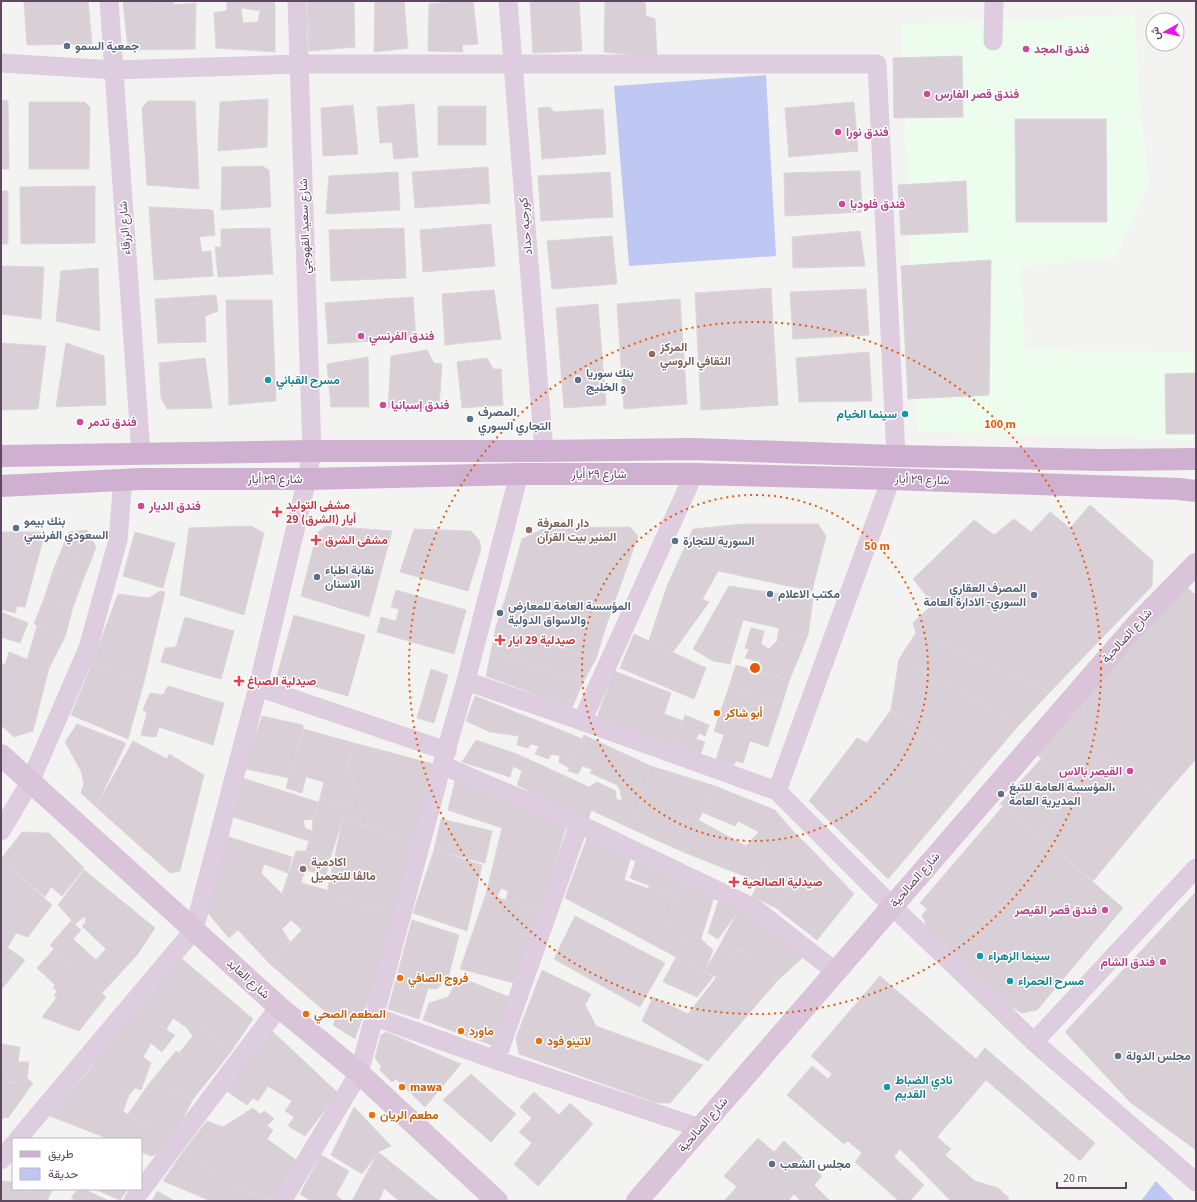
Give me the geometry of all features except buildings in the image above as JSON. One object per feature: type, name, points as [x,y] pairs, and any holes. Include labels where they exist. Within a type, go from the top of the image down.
[{"type":"main road","name":"شارع ٢٩ أيار","points":[[1,456],[312,451],[544,451],[693,449],[896,456],[1104,460],[1196,459]]},
{"type":"main road","name":"شارع ٢٩ أيار","points":[[1,486],[123,479],[307,479],[519,474],[694,474],[891,479],[1179,489],[1196,491]]},
{"type":"street","name":"شارع الزرقاء","points":[[108,1],[141,454]]},
{"type":"street","name":"شارع سعيد القهوجي","points":[[194,930],[258,687],[307,479],[312,451],[298,1]]},
{"type":"street","name":"كورجيه حداد","points":[[508,1],[544,451]]},
{"type":"street","points":[[993,41],[994,1]]},
{"type":"street","points":[[1,64],[114,70],[300,64],[877,64],[896,456]]},
{"type":"street","points":[[282,1201],[359,1073],[466,682],[519,474]]},
{"type":"street","points":[[582,721],[694,474]]},
{"type":"street","points":[[1,831],[30,782],[88,648],[118,540],[123,479]]},
{"type":"street","points":[[777,791],[891,479]]},
{"type":"street","name":"شارع الصالحية","points":[[637,1201],[1137,624],[1196,564]]},
{"type":"street","points":[[466,682],[582,721],[777,791],[892,906],[1034,1042],[1196,1182]]},
{"type":"street","points":[[258,687],[444,758],[754,908],[836,972]]},
{"type":"street","name":"شارع العابد","points":[[1,755],[279,1007],[359,1073],[497,1201]]},
{"type":"street","points":[[496,1060],[579,824]]},
{"type":"street","points":[[1034,1042],[1196,868]]},
{"type":"street","points":[[19,1138],[194,930]]},
{"type":"street","points":[[142,1189],[279,1007]]},
{"type":"street","points":[[374,1017],[496,1060],[700,1128]]},
{"type":"street","points":[[1,1160],[12,1146]]},
{"type":"street","points":[[133,1201],[141,1190]]},
{"type":"shaded area","points":[[1135,15],[1139,95],[1149,182],[1116,257],[1021,267],[1025,349],[1196,353],[1196,440],[917,431],[901,25]]},
{"type":"green space","points":[[766,75],[776,256],[629,266],[614,86]]},
{"type":"green space","points":[[1156,1181],[1175,1201],[1141,1201]]},
{"type":"place","name":"جمعية السمو","points":[[67,46]]},
{"type":"place","name":"فندق المجد","points":[[1026,49]]},
{"type":"place","name":"فندق قصر الفارس","points":[[927,94]]},
{"type":"place","name":"فندق نورا","points":[[838,132]]},
{"type":"place","name":"فندق فلوديا","points":[[842,204]]},
{"type":"place","name":"فندق الفرنسي","points":[[361,336]]},
{"type":"place","name":"المركز الثقافي الروسي","points":[[652,354]]},
{"type":"place","name":"مسرح القباني","points":[[268,380]]},
{"type":"place","name":"بنك سوريا و الخليج","points":[[578,380]]},
{"type":"place","name":"فندق إسبانيا","points":[[383,405]]},
{"type":"place","name":"سينما الخيام","points":[[905,414]]},
{"type":"place","name":"المصرف التجاري السوري","points":[[470,419]]},
{"type":"place","name":"فندق تدمر","points":[[80,422]]},
{"type":"place","name":"فندق الديار","points":[[141,506]]},
{"type":"place","name":"مشفى التوليد 29 أيار (الشرق)","points":[[277,512]]},
{"type":"place","name":"بنك بيمو السعودي الفرنسي","points":[[16,528]]},
{"type":"place","name":"دار المعرفة المنير بيت القرآن","points":[[529,530]]},
{"type":"place","name":"مشفى الشرق","points":[[316,540]]},
{"type":"place","name":"السورية للتجارة","points":[[675,541]]},
{"type":"place","name":"نقابة اطباء الاسنان","points":[[317,577]]},
{"type":"place","name":"مكتب الاعلام","points":[[770,594]]},
{"type":"place","name":"المصرف العقاري السوري- الادارة العامة","points":[[1034,595]]},
{"type":"place","name":"المؤسسة العامة للمعارض والاسواق الدولية","points":[[500,613]]},
{"type":"place","name":"صيدلية 29 ايار","points":[[500,640]]},
{"type":"place","name":"صيدلية الصباغ","points":[[239,681]]},
{"type":"place","name":"أبو شاكر","points":[[717,713]]},
{"type":"place","name":"القيصر بالاس","points":[[1130,771]]},
{"type":"place","name":"المؤسسة العامة للتبغ، المديرية العامة","points":[[1001,794]]},
{"type":"place","name":"اكادمية مالڤا للتجميل","points":[[303,869]]},
{"type":"place","name":"صيدلية الصالحية","points":[[734,882]]},
{"type":"place","name":"فندق قصر القيصر","points":[[1105,910]]},
{"type":"place","name":"سينما الزهراء","points":[[980,956]]},
{"type":"place","name":"فندق الشام","points":[[1163,962]]},
{"type":"place","name":"فروج الصافي","points":[[400,978]]},
{"type":"place","name":"مسرح الحمراء","points":[[1010,981]]},
{"type":"place","name":"المطعم الصحي","points":[[306,1014]]},
{"type":"place","name":"ماورد","points":[[461,1031]]},
{"type":"place","name":"لاتينو فود","points":[[539,1041]]},
{"type":"place","name":"مجلس الدولة","points":[[1118,1056]]},
{"type":"place","name":"mawa","points":[[402,1087]]},
{"type":"place","name":"نادي الضباط القديم","points":[[887,1087]]},
{"type":"place","name":"مطعم الريان","points":[[372,1115]]},
{"type":"place","name":"مجلس الشعب","points":[[772,1164]]}]
